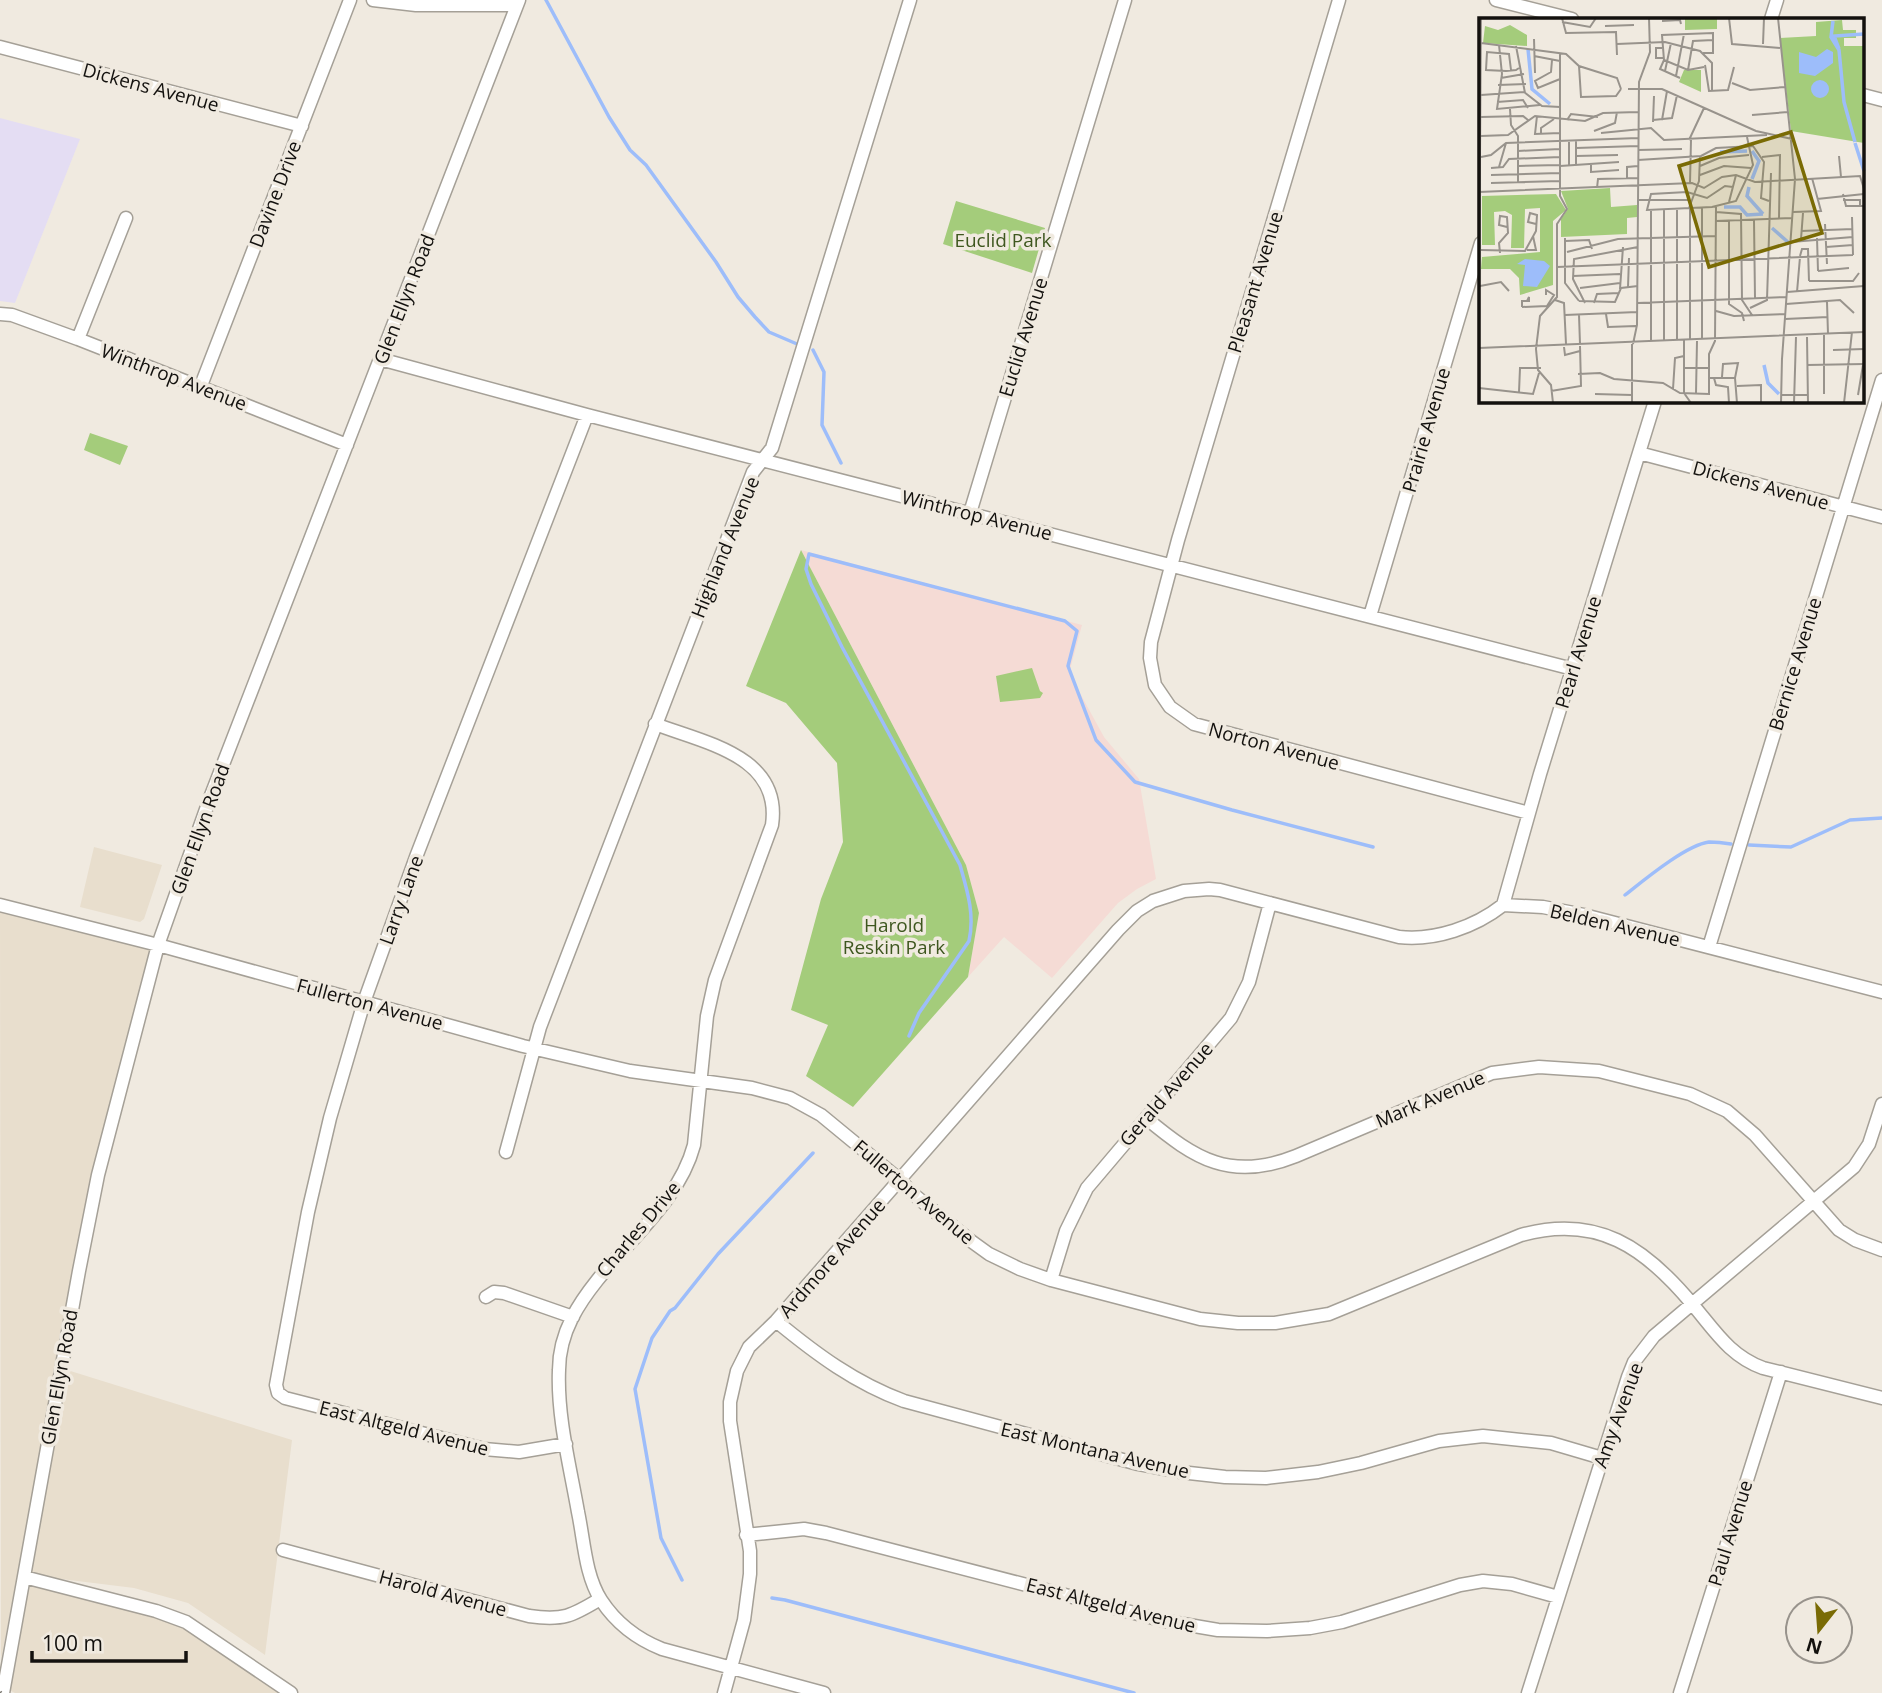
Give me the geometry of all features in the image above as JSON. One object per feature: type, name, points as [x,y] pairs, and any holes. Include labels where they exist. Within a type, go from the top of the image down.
[{"type":"street","name":"Davine Drive","points":[[200,388],[350,0]]},
{"type":"street","points":[[373,0],[416,5],[518,3]]},
{"type":"street","name":"Highland Avenue","points":[[506,1152],[540,1027],[753,472],[772,448],[910,0]]},
{"type":"street","name":"Euclid Avenue","points":[[971,513],[1125,0]]},
{"type":"street","name":"Pleasant Avenue","points":[[1171,565],[1339,0]]},
{"type":"street","points":[[1496,0],[1548,16],[1553,0]]},
{"type":"street","points":[[1771,18],[1777,0]]},
{"type":"street","name":"Glen Ellyn Road","points":[[3,1693],[98,1175],[158,945],[210,798],[518,3]]},
{"type":"street","name":"Dickens Avenue","points":[[0,47],[302,126]]},
{"type":"street","points":[[1864,95],[1882,100]]},
{"type":"street","points":[[78,339],[126,218]]},
{"type":"street","name":"Prairie Avenue","points":[[1370,616],[1479,250]]},
{"type":"street","name":"Winthrop Avenue","points":[[0,314],[12,315],[78,339],[347,445]]},
{"type":"street","name":"Winthrop Avenue","points":[[380,359],[587,415],[1573,669]]},
{"type":"street","name":"Bernice Avenue","points":[[1709,947],[1882,380]]},
{"type":"street","name":"Pearl Avenue","points":[[1503,905],[1655,402]]},
{"type":"street","name":"Larry Lane","points":[[285,1398],[278,1393],[276,1385],[303,1236],[330,1118],[364,1002],[416,858],[587,415]]},
{"type":"street","name":"Dickens Avenue","points":[[1639,453],[1882,517]]},
{"type":"street","name":"Norton Avenue","points":[[1171,565],[1151,642],[1150,659],[1155,685],[1179,715],[1205,727],[1529,813]]},
{"type":"street","name":"Charles Drive","points":[[655,724],[747,761],[765,782],[774,811],[772,825],[715,979],[707,1016],[694,1145],[682,1176],[663,1203],[594,1281],[573,1318],[561,1350],[559,1402],[566,1444],[589,1570],[600,1599],[628,1630],[644,1642],[662,1650],[824,1693]]},
{"type":"street","name":"Ardmore Avenue","points":[[724,1693],[747,1601],[750,1551],[730,1421],[730,1402],[737,1371],[749,1347],[776,1321],[1137,911],[1171,894],[1196,889],[1220,890],[1270,903]]},
{"type":"street","points":[[1270,903],[1399,937],[1418,939],[1440,935],[1491,915],[1503,905]]},
{"type":"street","name":"Gerald Avenue","points":[[1051,1280],[1066,1231],[1087,1188],[1231,1018],[1249,982],[1270,903]]},
{"type":"street","name":"Fullerton Avenue","points":[[0,905],[158,945],[534,1049],[631,1071],[764,1090],[790,1098],[821,1115],[971,1241],[1020,1269],[1051,1280],[1200,1319],[1275,1323],[1329,1314],[1521,1235],[1539,1230],[1574,1228],[1602,1233],[1628,1244],[1659,1269],[1692,1304],[1719,1339],[1738,1356],[1754,1365],[1882,1398]]},
{"type":"street","name":"Belden Avenue","points":[[1503,905],[1567,911],[1882,992]]},
{"type":"street","name":"Mark Avenue","points":[[1146,1118],[1182,1147],[1206,1159],[1231,1166],[1268,1165],[1296,1156],[1492,1073],[1539,1067],[1599,1071],[1690,1094],[1727,1111],[1755,1135],[1839,1230],[1855,1240],[1882,1250]]},
{"type":"street","name":"Amy Avenue","points":[[1528,1693],[1634,1362],[1654,1336],[1854,1167],[1880,1121],[1882,1104]]},
{"type":"street","points":[[486,1297],[494,1292],[504,1293],[573,1318]]},
{"type":"street","name":"East Montana Avenue","points":[[776,1321],[844,1373],[904,1401],[951,1416],[1168,1470],[1225,1477],[1288,1476],[1339,1468],[1439,1441],[1483,1436],[1542,1441],[1602,1458]]},
{"type":"street","name":"Paul Avenue","points":[[1680,1693],[1781,1373]]},
{"type":"street","name":"East Altgeld Avenue","points":[[285,1398],[484,1449],[519,1452],[566,1444]]},
{"type":"street","name":"East Altgeld Avenue","points":[[746,1535],[804,1529],[826,1533],[1165,1621],[1218,1630],[1310,1628],[1359,1617],[1475,1582],[1513,1584],[1558,1597]]},
{"type":"street","name":"Harold Avenue","points":[[283,1550],[529,1616],[553,1619],[575,1614],[600,1599]]},
{"type":"street","points":[[24,1577],[156,1611],[186,1622],[291,1693]]},
{"type":"shaded area","points":[[0,118],[80,139],[15,303],[0,301]]},
{"type":"shaded area","points":[[801,550],[1082,625],[1069,673],[1104,737],[1139,779],[1156,879],[1118,903],[1052,978],[1004,937],[968,977],[979,913],[966,865]]},
{"type":"shaded area","points":[[94,847],[162,865],[144,919],[140,922],[80,907]]},
{"type":"shaded area","points":[[0,911],[152,949],[96,1163],[1,1660]]},
{"type":"shaded area","points":[[64,1369],[292,1440],[265,1655],[188,1603],[134,1588],[29,1575]]},
{"type":"shaded area","points":[[27,1583],[184,1626],[282,1693],[15,1693],[7,1689]]},
{"type":"green space","name":"Euclid Park","points":[[956,201],[1045,228],[1032,273],[943,244]]},
{"type":"green space","points":[[90,433],[128,446],[120,465],[84,450]]},
{"type":"green space","name":"Harold Reskin Park","points":[[801,550],[966,865],[979,913],[968,977],[853,1107],[806,1076],[828,1025],[791,1010],[821,899],[843,842],[837,763],[786,703],[746,686]]},
{"type":"green space","points":[[1032,668],[1043,693],[1040,698],[1000,702],[996,676]]},
{"type":"waterway","points":[[546,0],[609,117],[630,150],[646,165],[738,297],[755,317],[769,332],[797,344]]},
{"type":"waterway","points":[[813,350],[824,372],[822,425],[841,463]]},
{"type":"waterway","points":[[909,1036],[919,1013],[969,941],[971,912],[968,893],[960,865],[842,647],[811,584],[806,569],[809,554],[1065,621],[1077,631],[1068,666],[1096,740],[1135,782],[1373,847]]},
{"type":"waterway","points":[[1749,845],[1791,847],[1850,820],[1882,818]]},
{"type":"waterway","points":[[1625,895],[1689,849],[1709,842],[1731,844]]},
{"type":"waterway","points":[[682,1580],[661,1538],[635,1389],[652,1338],[670,1311],[718,1254],[813,1153]]},
{"type":"waterway","points":[[772,1598],[1134,1693]]}]
